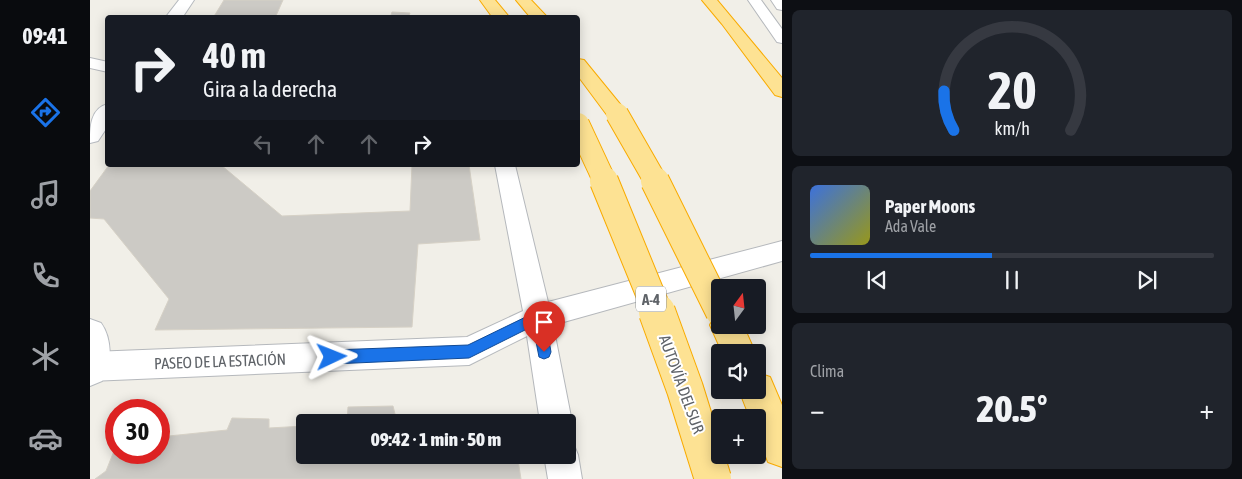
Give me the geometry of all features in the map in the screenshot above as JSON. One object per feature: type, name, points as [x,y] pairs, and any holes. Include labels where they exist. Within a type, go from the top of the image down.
[{"type":"highway","points":[[487,0],[500,15]]},
{"type":"highway","points":[[709,0],[728,21],[782,91]]},
{"type":"highway","points":[[580,66],[618,114],[665,198],[711,293]]},
{"type":"highway","name":"AUTOVÍA DEL SUR","points":[[580,128],[619,216],[692,406],[713,479]]},
{"type":"highway","points":[[761,399],[782,448]]},
{"type":"street","points":[[175,15],[187,0]]},
{"type":"street","points":[[777,0],[782,6]]},
{"type":"street","points":[[757,5],[770,17],[782,22]]},
{"type":"street","points":[[757,5],[782,39]]},
{"type":"street","points":[[90,63],[105,66]]},
{"type":"street","points":[[90,109],[105,95]]},
{"type":"street","points":[[90,136],[105,114]]},
{"type":"street","points":[[504,167],[538,317],[555,414]]},
{"type":"street","name":"PASEO DE LA ESTACIÓN","points":[[91,357],[469,351],[538,317],[782,251]]},
{"type":"street","points":[[562,464],[564,479]]},
{"type":"building","points":[[224,0],[283,0],[276,15],[215,15]]},
{"type":"building","points":[[392,12],[410,13],[409,15],[391,15]]},
{"type":"building","points":[[108,167],[223,167],[282,216],[410,211],[412,167],[469,167],[480,240],[418,244],[412,327],[155,330],[169,299],[104,219],[90,218],[90,191]]},
{"type":"building","points":[[393,406],[395,414],[348,414],[348,407]]},
{"type":"building","points":[[232,418],[269,419],[269,428],[296,426],[296,464],[519,464],[521,479],[95,479],[106,471],[109,464],[170,464],[170,436],[227,430]]},
{"type":"route","points":[[332,357],[469,351],[538,317],[544,352]]}]
